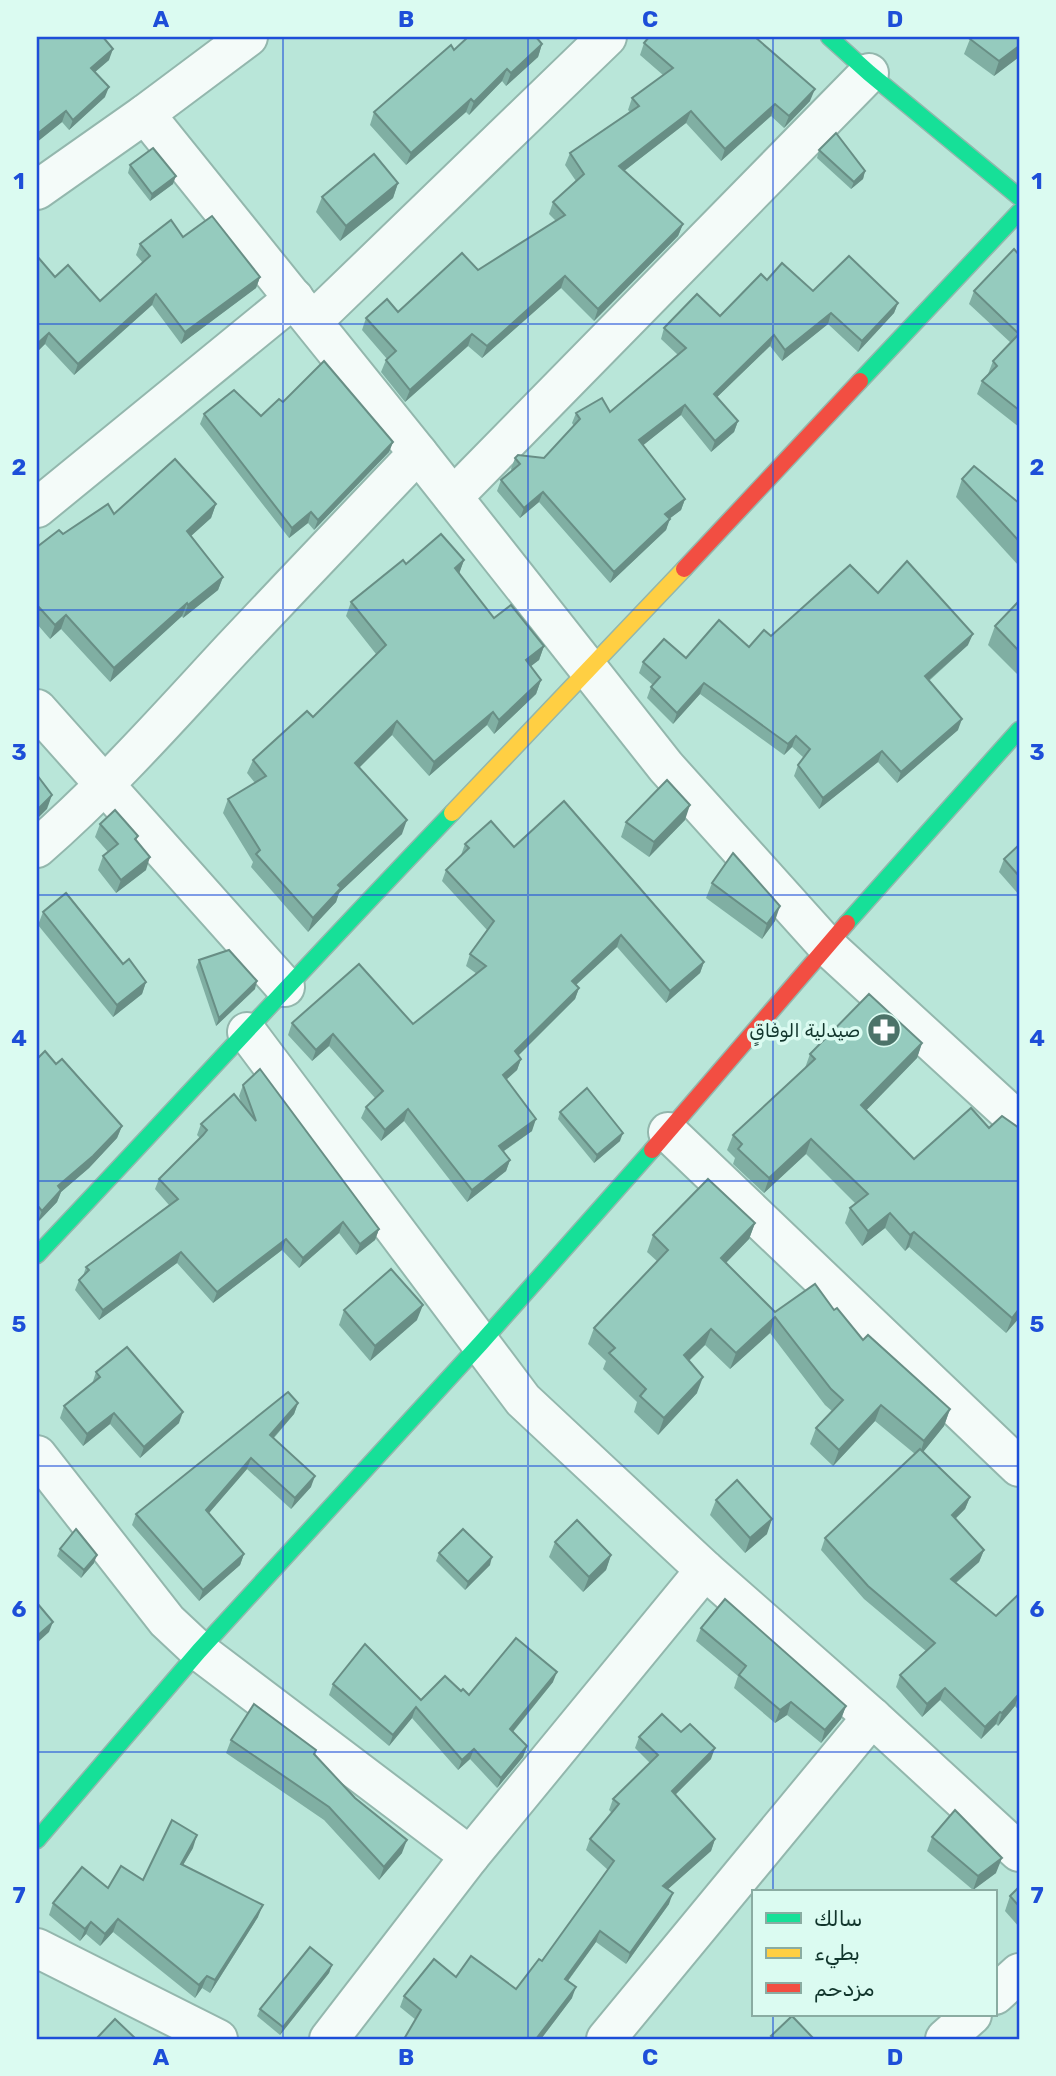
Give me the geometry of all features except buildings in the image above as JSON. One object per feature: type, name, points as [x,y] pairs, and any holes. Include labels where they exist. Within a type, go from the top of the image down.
[{"type":"street","points":[[37,508],[303,309],[607,37]]},
{"type":"street","points":[[829,37],[1019,197]]},
{"type":"street","points":[[37,190],[145,114],[229,42]]},
{"type":"street","points":[[453,497],[869,73]]},
{"type":"street","points":[[145,114],[666,767],[827,946],[1016,1114]]},
{"type":"street","points":[[37,1255],[247,1032],[285,987],[589,670],[1019,212]]},
{"type":"street","points":[[37,848],[105,784],[418,453]]},
{"type":"street","points":[[37,709],[285,987]]},
{"type":"street","points":[[37,1840],[199,1651],[481,1343],[1019,730]]},
{"type":"street","points":[[247,1032],[523,1399],[705,1570],[872,1717],[1019,1852]]},
{"type":"street","points":[[668,1132],[1019,1467]]},
{"type":"street","points":[[37,1455],[167,1621],[199,1651],[470,1856]]},
{"type":"street","points":[[329,2039],[470,1856],[705,1570]]},
{"type":"street","points":[[606,2039],[872,1717]]},
{"type":"street","points":[[37,1948],[218,2039]]},
{"type":"street","points":[[996,1994],[1019,1973]]},
{"type":"street","points":[[945,2039],[971,2016]]},
{"type":"traffic: fast","points":[[829,37],[1019,197]]},
{"type":"traffic: fast","points":[[860,381],[1019,212]]},
{"type":"traffic: fast","points":[[847,923],[1019,730]]},
{"type":"traffic: fast","points":[[37,1255],[452,813]]},
{"type":"traffic: fast","points":[[37,1840],[199,1651],[481,1343],[652,1150]]},
{"type":"traffic: slow","points":[[452,813],[684,569]]},
{"type":"traffic: jam","points":[[684,569],[860,381]]},
{"type":"traffic: jam","points":[[652,1150],[847,923]]},
{"type":"place","name":"صيدلية الوفاقٍ","points":[[884,1030]]}]
